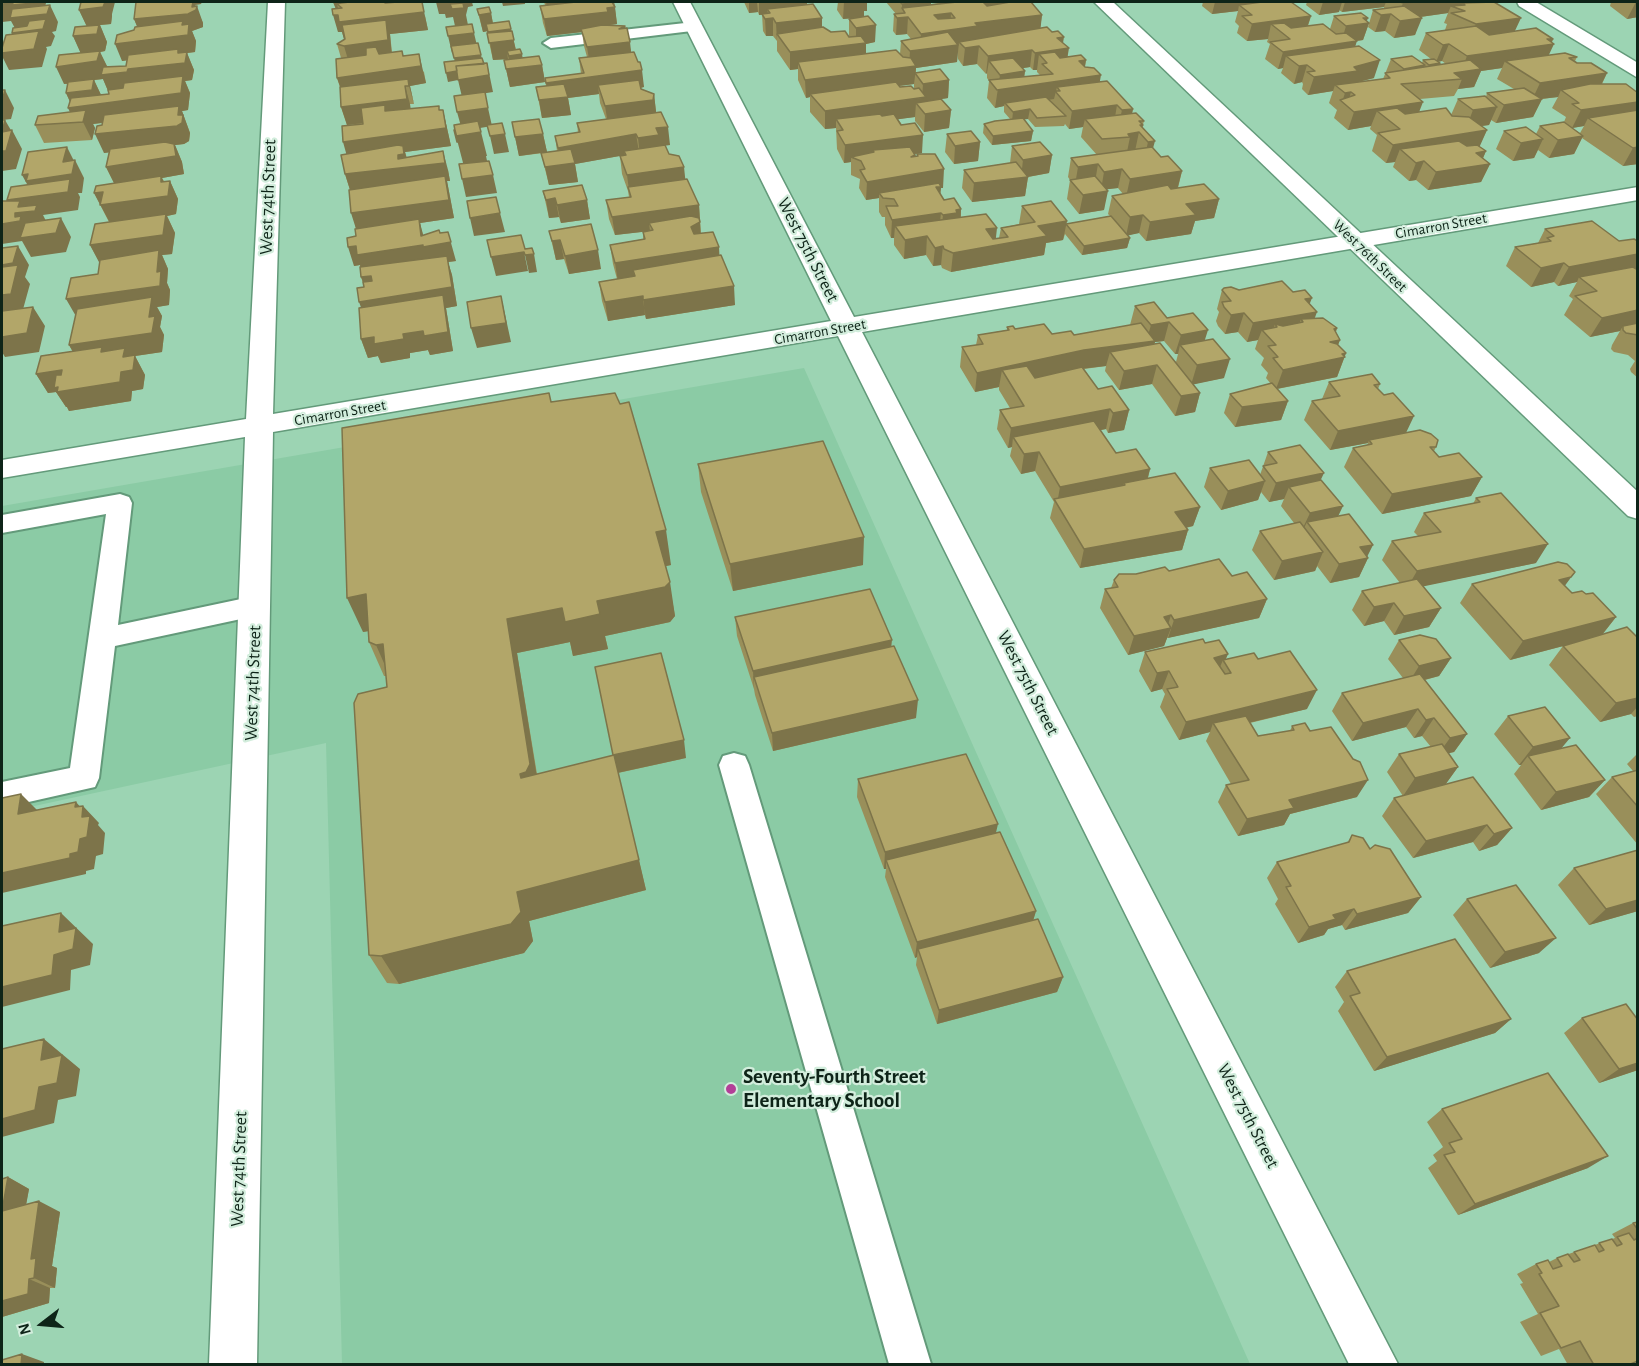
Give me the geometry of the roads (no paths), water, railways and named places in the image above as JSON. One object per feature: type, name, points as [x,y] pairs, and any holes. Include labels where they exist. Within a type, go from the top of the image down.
[{"type":"street","name":"West 74th Street","points":[[233,1365],[259,427],[276,2]]},
{"type":"street","name":"West 76th Street","points":[[1103,2],[1638,509]]},
{"type":"street","points":[[1525,2],[1638,72]]},
{"type":"street","name":"West 75th Street","points":[[688,14],[1374,1365]]},
{"type":"street","name":"Cimarron Street","points":[[2,470],[1638,193]]},
{"type":"lane","points":[[551,43],[688,14]]},
{"type":"lane","points":[[2,524],[120,503],[84,778],[2,795]]},
{"type":"lane","points":[[103,638],[255,606]]},
{"type":"lane","points":[[734,765],[910,1365]]},
{"type":"place","name":"Seventy-Fourth Street Elementary School","points":[[731,1089]]}]
